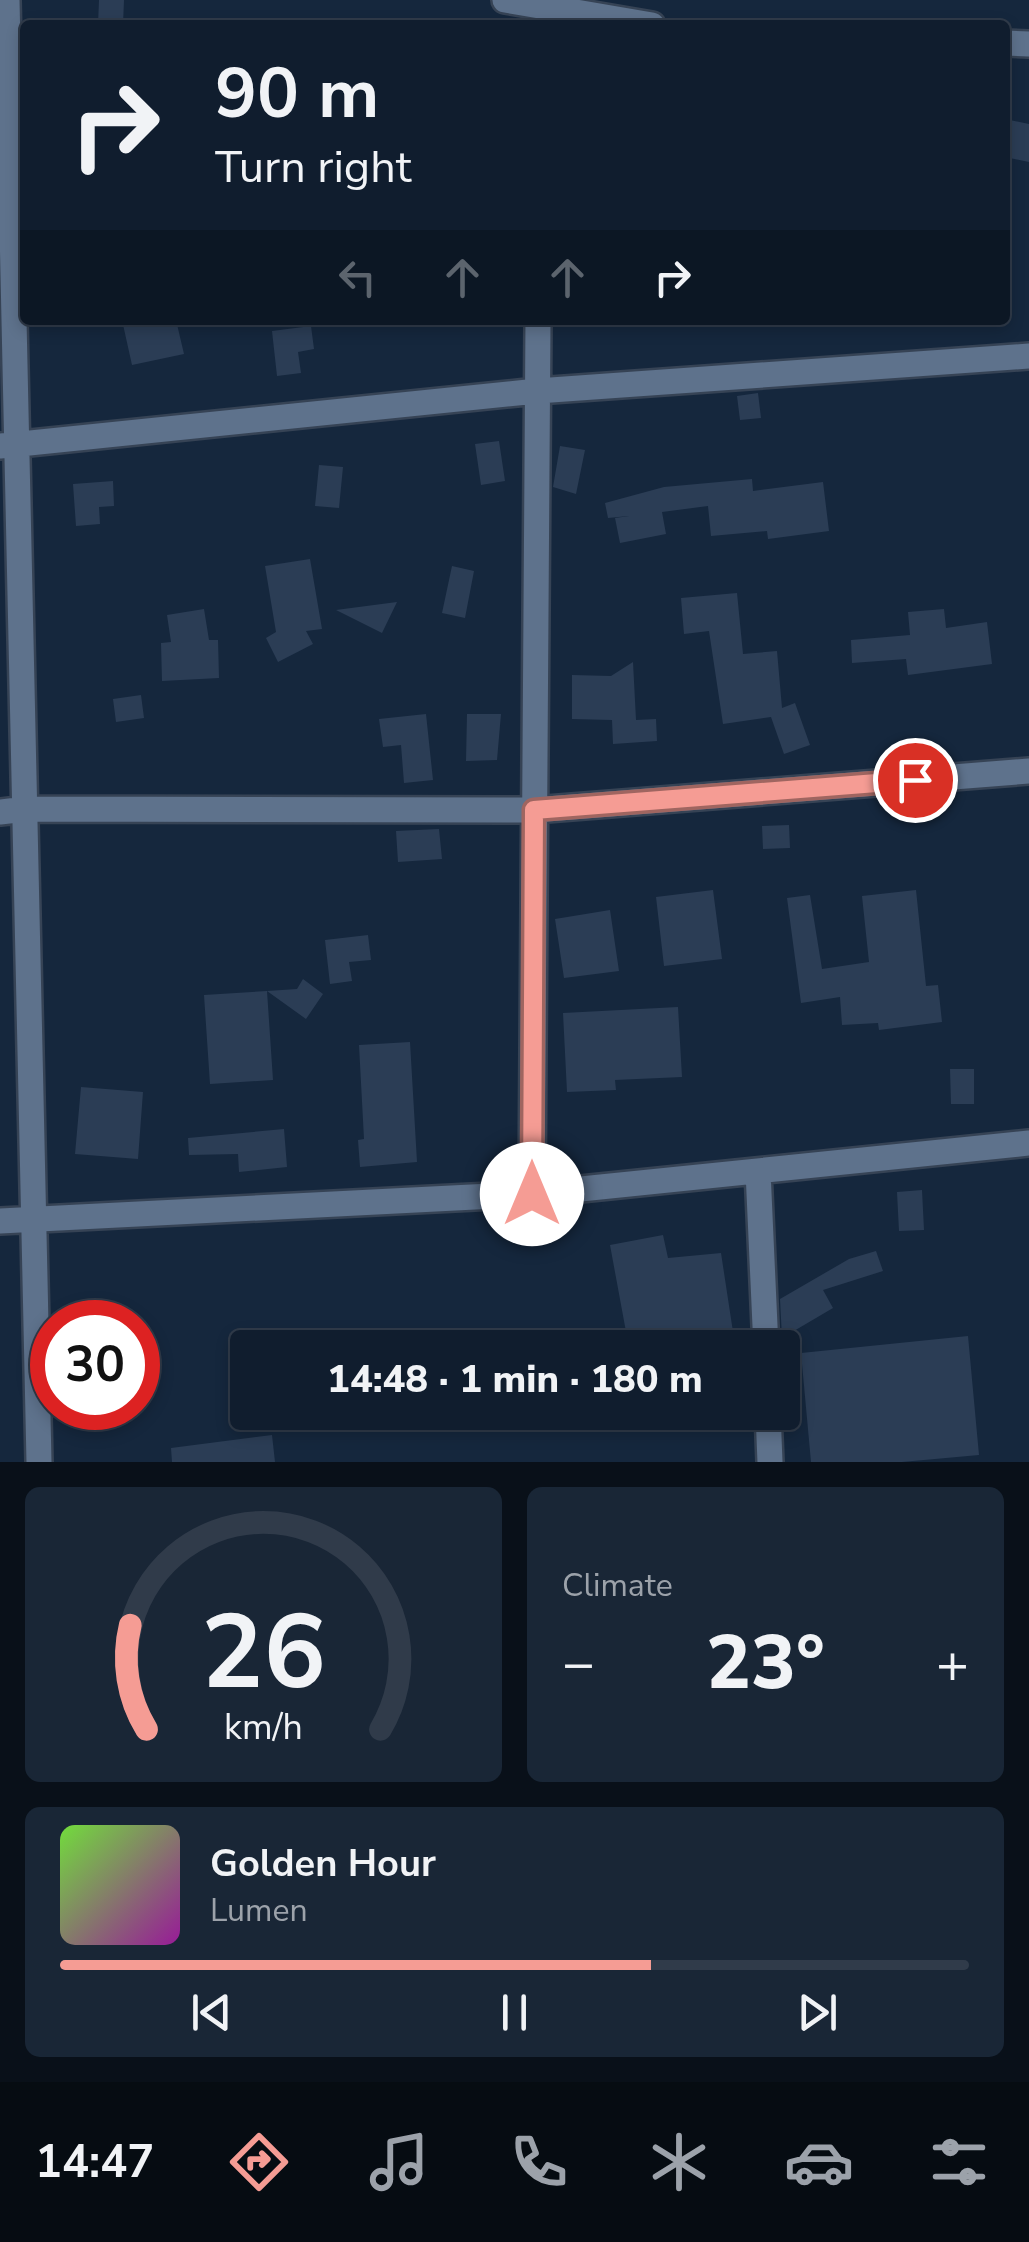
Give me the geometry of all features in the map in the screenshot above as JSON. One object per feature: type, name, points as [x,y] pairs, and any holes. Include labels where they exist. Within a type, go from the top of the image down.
[{"type":"street","points":[[7,0],[8,445],[26,808],[39,1462]]},
{"type":"street","points":[[505,0],[540,11],[612,20]]},
{"type":"street","points":[[532,1194],[538,325]]},
{"type":"street","points":[[8,445],[538,391],[1029,356]]},
{"type":"street","points":[[0,812],[26,808],[534,810],[1029,771]]},
{"type":"street","points":[[0,1221],[532,1194],[1029,1144]]},
{"type":"street","points":[[758,1171],[765,1330]]},
{"type":"street","points":[[769,1430],[770,1462]]},
{"type":"building","points":[[99,0],[124,0],[123,20],[98,20]]},
{"type":"building","points":[[1010,120],[1029,124],[1029,162],[1010,158]]},
{"type":"building","points":[[123,325],[177,325],[184,354],[132,365]]},
{"type":"building","points":[[311,326],[314,349],[298,352],[301,373],[277,376],[272,331]]},
{"type":"building","points":[[758,393],[761,418],[740,420],[737,396]]},
{"type":"building","points":[[499,441],[505,481],[481,485],[475,444]]},
{"type":"building","points":[[560,446],[585,450],[576,494],[553,487]]},
{"type":"building","points":[[319,465],[343,467],[339,508],[315,506]]},
{"type":"building","points":[[752,479],[753,491],[823,482],[829,531],[768,539],[767,531],[711,536],[708,506],[662,512],[666,534],[620,543],[615,518],[629,516],[608,518],[605,503],[664,487]]},
{"type":"building","points":[[113,481],[114,506],[99,507],[100,524],[76,526],[73,484]]},
{"type":"building","points":[[310,559],[322,629],[306,631],[313,644],[278,662],[266,638],[276,632],[265,566]]},
{"type":"building","points":[[452,566],[474,571],[465,618],[442,613]]},
{"type":"building","points":[[737,593],[743,654],[777,651],[782,708],[795,703],[810,745],[784,754],[771,717],[723,724],[709,631],[684,634],[681,598]]},
{"type":"building","points":[[397,602],[382,633],[336,610]]},
{"type":"building","points":[[204,609],[209,640],[218,640],[219,678],[162,681],[161,643],[171,642],[167,615]]},
{"type":"building","points":[[944,609],[946,628],[987,622],[992,664],[908,675],[906,659],[852,663],[851,640],[910,635],[908,612]]},
{"type":"building","points":[[633,662],[636,720],[656,719],[657,741],[613,744],[612,720],[572,719],[572,675],[611,676]]},
{"type":"building","points":[[141,695],[144,718],[116,722],[113,699]]},
{"type":"building","points":[[426,714],[433,780],[404,783],[401,745],[383,747],[379,719]]},
{"type":"building","points":[[467,714],[501,714],[497,760],[466,761]]},
{"type":"building","points":[[789,825],[790,848],[763,849],[762,826]]},
{"type":"building","points":[[439,829],[442,859],[398,862],[396,831]]},
{"type":"building","points":[[713,890],[722,959],[664,966],[656,897]]},
{"type":"building","points":[[916,890],[926,986],[938,985],[942,1022],[879,1030],[878,1023],[842,1025],[840,997],[801,1003],[787,898],[810,895],[822,969],[869,962],[862,896]]},
{"type":"building","points":[[610,910],[619,971],[564,978],[555,919]]},
{"type":"building","points":[[368,935],[371,960],[349,962],[352,981],[330,984],[325,940]]},
{"type":"building","points":[[303,979],[323,994],[306,1019],[267,991],[297,989]]},
{"type":"building","points":[[267,991],[273,1080],[210,1084],[204,995]]},
{"type":"building","points":[[678,1007],[682,1077],[615,1080],[616,1090],[567,1092],[563,1013]]},
{"type":"building","points":[[410,1042],[417,1162],[360,1167],[358,1140],[364,1139],[359,1045]]},
{"type":"building","points":[[950,1069],[974,1069],[974,1104],[951,1104]]},
{"type":"building","points":[[81,1087],[143,1092],[138,1159],[75,1154]]},
{"type":"building","points":[[284,1129],[287,1167],[239,1172],[238,1154],[189,1155],[188,1138]]},
{"type":"building","points":[[922,1190],[924,1230],[899,1231],[897,1192]]},
{"type":"building","points":[[663,1235],[668,1258],[721,1253],[733,1330],[626,1330],[610,1245]]},
{"type":"building","points":[[876,1251],[883,1271],[823,1290],[833,1308],[796,1330],[782,1330],[780,1299],[849,1259]]},
{"type":"building","points":[[968,1336],[979,1455],[902,1462],[811,1462],[801,1353]]},
{"type":"building","points":[[272,1435],[275,1462],[172,1462],[171,1448]]},
{"type":"route","points":[[532,1194],[534,810],[915,780]]}]
